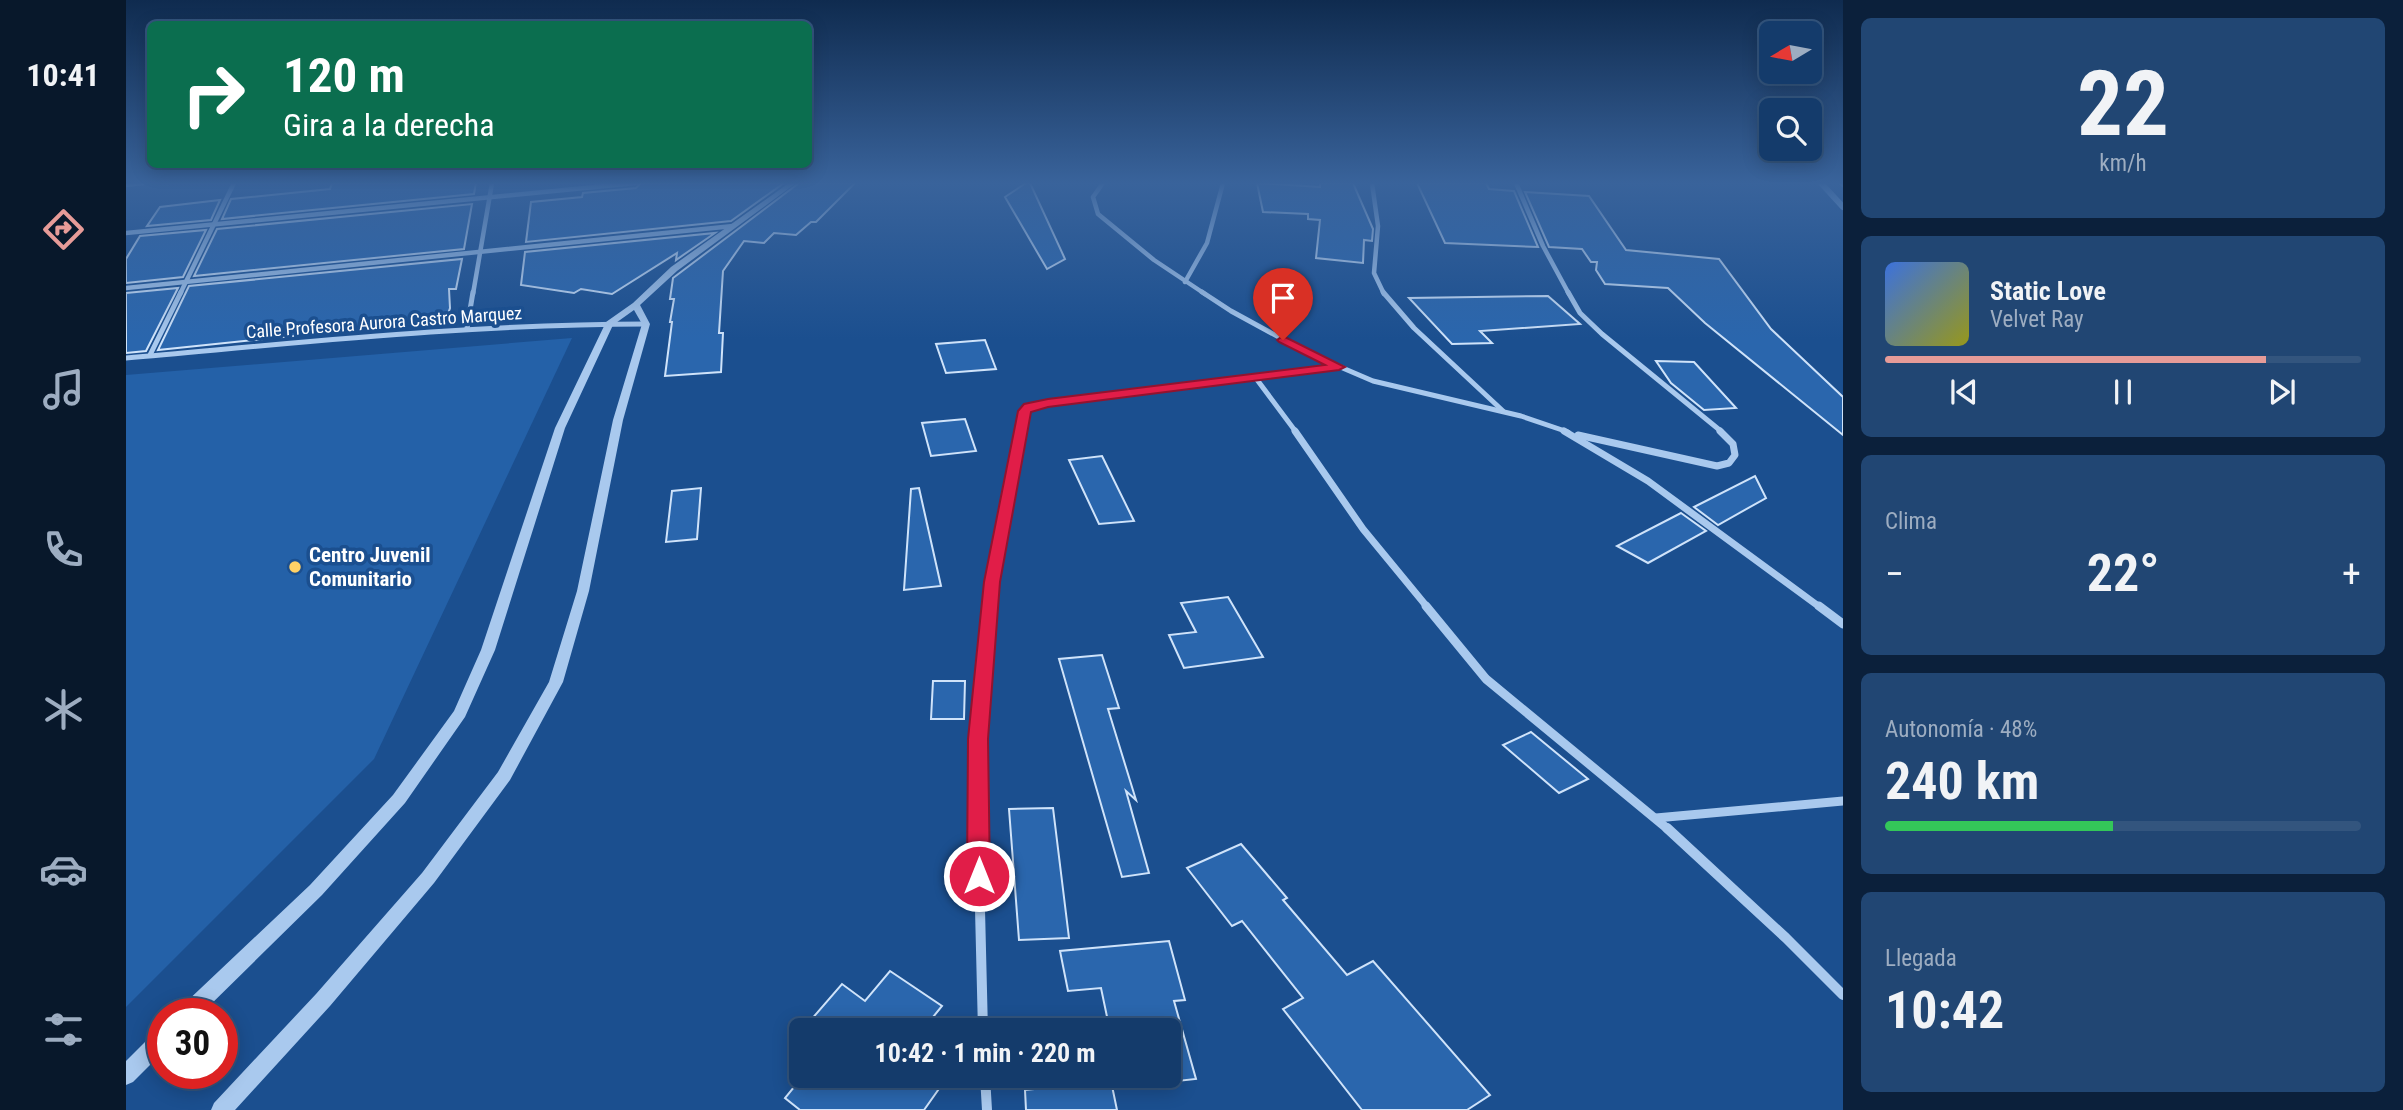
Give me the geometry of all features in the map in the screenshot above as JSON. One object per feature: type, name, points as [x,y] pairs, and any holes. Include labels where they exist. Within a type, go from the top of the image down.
[{"type":"street","points":[[150,355],[209,235]]},
{"type":"street","points":[[467,328],[484,235]]},
{"type":"street","points":[[126,288],[648,235]]},
{"type":"street","points":[[204,998],[316,890],[390,809],[460,713],[488,650],[560,428],[609,324],[636,304],[674,269],[721,235]]},
{"type":"street","points":[[1125,235],[1185,282],[1272,334],[1373,381],[1503,411],[1567,432],[1709,466],[1728,465],[1734,460],[1735,445],[1728,437],[1580,313],[1538,235]]},
{"type":"street","points":[[1185,282],[1209,235]]},
{"type":"street","points":[[1377,235],[1373,265],[1384,293],[1415,328],[1503,411]]},
{"type":"street","points":[[221,1110],[323,1000],[428,877],[504,776],[556,682],[583,591],[618,420],[646,324],[636,304]]},
{"type":"street","name":"Calle Profesora Aurora Castro Marquez","points":[[126,358],[467,328],[646,324]]},
{"type":"street","points":[[982,1018],[978,739],[992,582],[1022,416],[1029,407],[1037,405],[1339,367]]},
{"type":"street","points":[[1255,377],[1323,468],[1363,529],[1486,679],[1656,818],[1786,938],[1843,995]]},
{"type":"street","points":[[1567,432],[1659,489],[1843,624]]},
{"type":"street","points":[[1656,818],[1843,801]]},
{"type":"street","points":[[126,1075],[147,1054]]},
{"type":"street","points":[[986,1088],[987,1110]]},
{"type":"shaded area","name":"Centro Juvenil Comunitario","points":[[572,338],[374,759],[126,1007],[126,375]]},
{"type":"building","points":[[204,235],[183,277],[126,283],[126,259],[140,236]]},
{"type":"building","points":[[214,235],[467,235],[464,249],[194,276]]},
{"type":"building","points":[[527,235],[596,235],[526,242]]},
{"type":"building","points":[[712,235],[676,260],[677,253],[612,294],[581,289],[574,293],[521,285],[525,252]]},
{"type":"building","points":[[730,235],[772,235],[764,243],[744,241],[723,271],[719,333],[723,333],[721,372],[665,376],[674,299],[670,299],[673,278]]},
{"type":"building","points":[[1027,235],[1054,235],[1065,259],[1047,269]]},
{"type":"building","points":[[1318,235],[1373,235],[1372,241],[1364,240],[1363,263],[1316,258]]},
{"type":"building","points":[[1441,235],[1533,235],[1538,247],[1445,243]]},
{"type":"building","points":[[1544,235],[1616,235],[1626,250],[1719,259],[1771,329],[1843,397],[1843,435],[1705,323],[1668,288],[1605,284],[1596,270],[1597,262],[1591,262],[1582,249],[1549,247]]},
{"type":"building","points":[[462,259],[456,289],[449,289],[450,308],[446,320],[158,350],[189,286]]},
{"type":"building","points":[[178,288],[146,351],[126,353],[126,293]]},
{"type":"building","points":[[1548,296],[1580,324],[1480,331],[1492,343],[1452,344],[1409,298]]},
{"type":"building","points":[[985,340],[996,369],[946,373],[936,344]]},
{"type":"building","points":[[1656,361],[1694,362],[1736,408],[1704,410],[1671,383]]},
{"type":"building","points":[[965,419],[976,451],[931,456],[922,423]]},
{"type":"building","points":[[1102,456],[1134,521],[1099,524],[1069,460]]},
{"type":"building","points":[[1755,476],[1766,498],[1718,525],[1694,507]]},
{"type":"building","points":[[701,488],[697,539],[666,542],[672,491]]},
{"type":"building","points":[[919,488],[941,586],[904,590],[911,489]]},
{"type":"building","points":[[1681,513],[1706,531],[1648,563],[1617,546]]},
{"type":"building","points":[[1228,597],[1263,657],[1184,668],[1169,635],[1196,632],[1181,603]]},
{"type":"building","points":[[1102,655],[1119,708],[1108,709],[1136,800],[1126,791],[1149,873],[1122,877],[1059,659]]},
{"type":"building","points":[[933,681],[965,681],[964,719],[931,719]]},
{"type":"building","points":[[1531,732],[1588,779],[1559,793],[1503,745]]},
{"type":"building","points":[[1053,808],[1069,938],[1019,940],[1009,809]]},
{"type":"building","points":[[1241,844],[1287,898],[1283,900],[1347,975],[1373,961],[1490,1095],[1467,1110],[1362,1110],[1283,1009],[1303,998],[1242,921],[1232,926],[1187,868]]},
{"type":"building","points":[[1169,941],[1185,1000],[1174,1001],[1179,1018],[1107,1018],[1101,988],[1068,991],[1060,951]]},
{"type":"building","points":[[890,971],[942,1006],[934,1018],[813,1018],[842,984],[865,1001]]},
{"type":"building","points":[[1181,1026],[1196,1079],[1181,1081]]},
{"type":"building","points":[[793,1088],[940,1088],[924,1110],[800,1110],[785,1098]]},
{"type":"building","points":[[1112,1088],[1117,1110],[1026,1110],[1025,1090]]},
{"type":"place","name":"Centro Juvenil Comunitario","points":[[295,567]]},
{"type":"route","points":[[979,876],[978,739],[992,582],[1022,416],[1029,407],[1048,403],[1339,367],[1283,340]]}]
